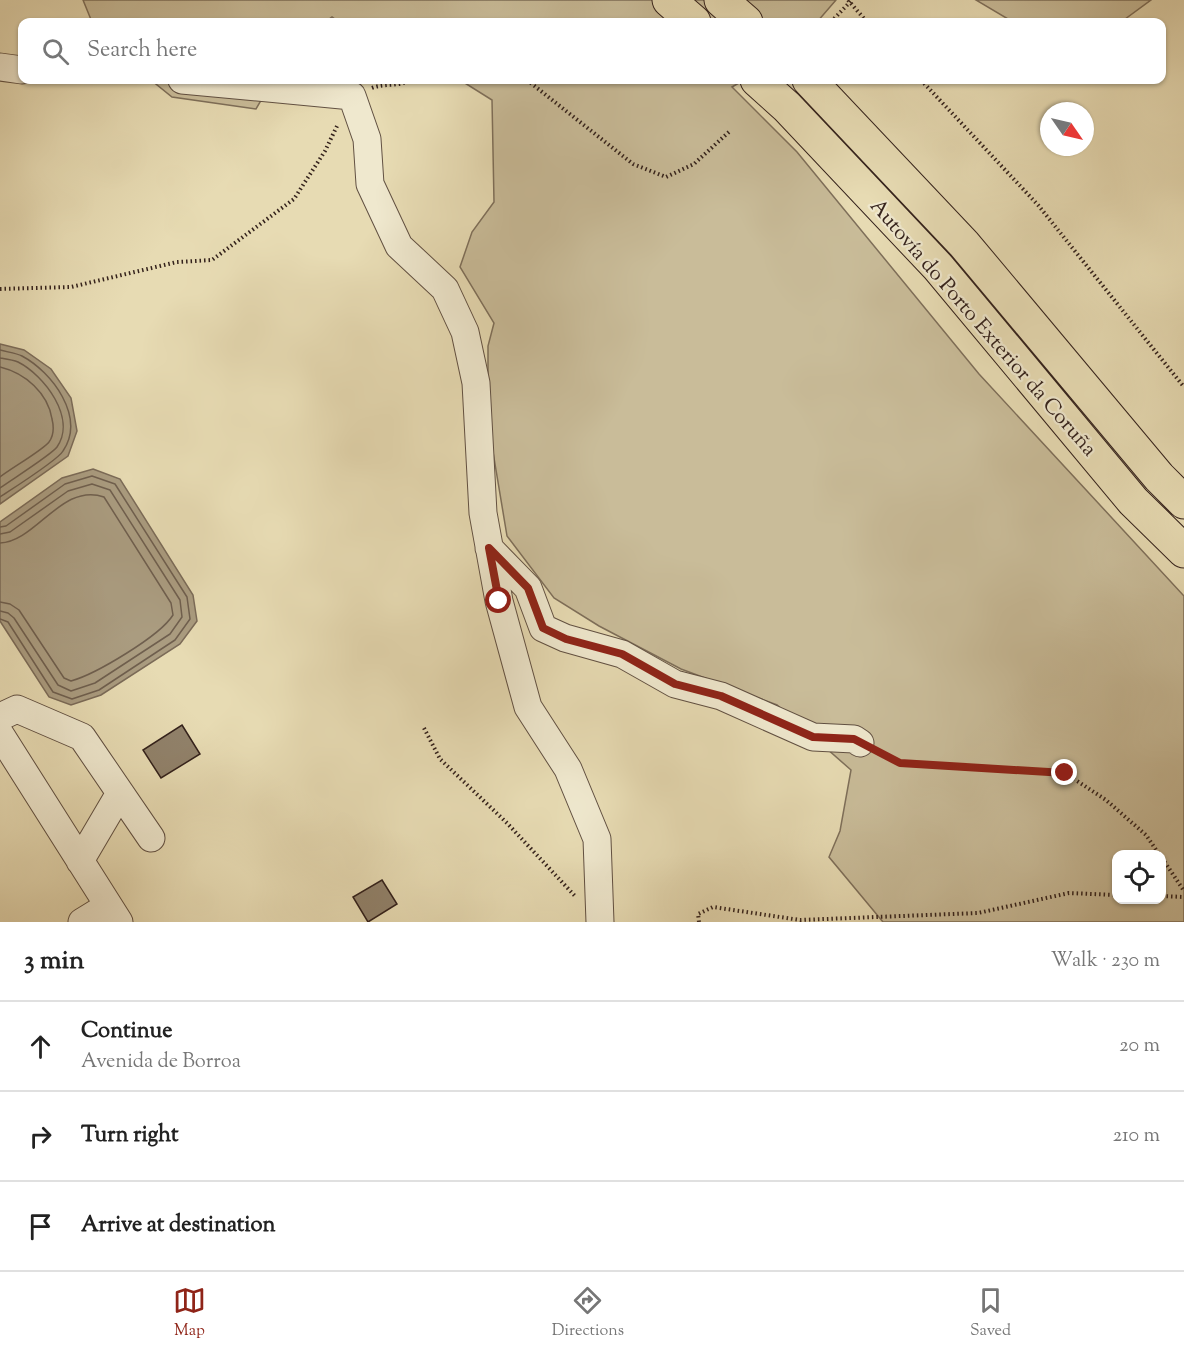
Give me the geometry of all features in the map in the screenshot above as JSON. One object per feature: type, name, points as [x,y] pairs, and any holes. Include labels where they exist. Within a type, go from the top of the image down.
[{"type":"highway","points":[[669,0],[689,18]]},
{"type":"highway","points":[[721,0],[741,18]]},
{"type":"highway","name":"Autovía do Porto Exterior da Coruña","points":[[761,84],[787,107],[938,267],[1133,501],[1184,551]]},
{"type":"highway","name":"Autovía do Porto Exterior da Coruña","points":[[813,84],[964,244],[1159,477],[1184,502]]},
{"type":"street","points":[[0,67],[18,69]]},
{"type":"street","points":[[224,84],[352,96],[368,139],[370,184],[399,246],[446,290],[465,332],[476,383],[483,513],[499,601],[528,707],[568,769],[597,839],[600,922]]},
{"type":"street","points":[[489,548],[528,588],[543,628],[566,639],[622,654],[675,684],[721,696],[813,737],[854,739],[860,743]]},
{"type":"street","points":[[0,717],[17,709],[82,737],[151,837]]},
{"type":"street","points":[[0,734],[113,914],[82,922]]},
{"type":"street","points":[[80,861],[120,793]]},
{"type":"path","points":[[835,18],[850,1],[864,18]]},
{"type":"path","points":[[0,289],[71,287],[177,262],[212,260],[294,199],[325,151],[352,96],[381,84],[402,84]]},
{"type":"path","points":[[532,84],[633,164],[666,177],[694,164],[731,130]]},
{"type":"path","points":[[925,84],[1038,205],[1184,387]]},
{"type":"path","points":[[423,728],[440,759],[507,823],[580,902]]},
{"type":"path","points":[[860,743],[900,763],[1065,773],[1106,800],[1146,835],[1156,850]]},
{"type":"path","points":[[1166,865],[1184,891]]},
{"type":"path","points":[[699,922],[698,914],[712,907],[800,920],[978,913],[1070,893],[1112,895]]},
{"type":"path","points":[[1166,896],[1184,897]]},
{"type":"shaded area","points":[[83,0],[836,0],[820,18],[90,18]]},
{"type":"shaded area","points":[[976,0],[1151,0],[1126,18],[1006,18]]},
{"type":"shaded area","points":[[156,84],[271,84],[256,109],[172,97]]},
{"type":"shaded area","points":[[466,84],[737,84],[732,87],[797,152],[979,374],[1184,596],[1184,922],[883,922],[829,857],[840,831],[851,770],[777,705],[681,669],[599,626],[554,598],[507,536],[488,422],[488,346],[494,323],[460,267],[472,232],[494,202],[492,100]]},
{"type":"water","points":[[0,344],[24,350],[51,369],[71,398],[77,431],[68,456],[0,504]]},
{"type":"water","points":[[93,469],[120,479],[193,595],[197,621],[180,644],[101,695],[71,705],[49,697],[0,621],[0,522],[62,478]]},
{"type":"building","points":[[182,725],[200,754],[161,778],[143,750]]},
{"type":"building","points":[[382,880],[397,904],[368,922],[353,897]]},
{"type":"route","points":[[499,601],[489,548],[528,588],[543,628],[566,639],[622,654],[675,684],[721,696],[813,737],[854,739],[900,763],[1065,773]]}]
